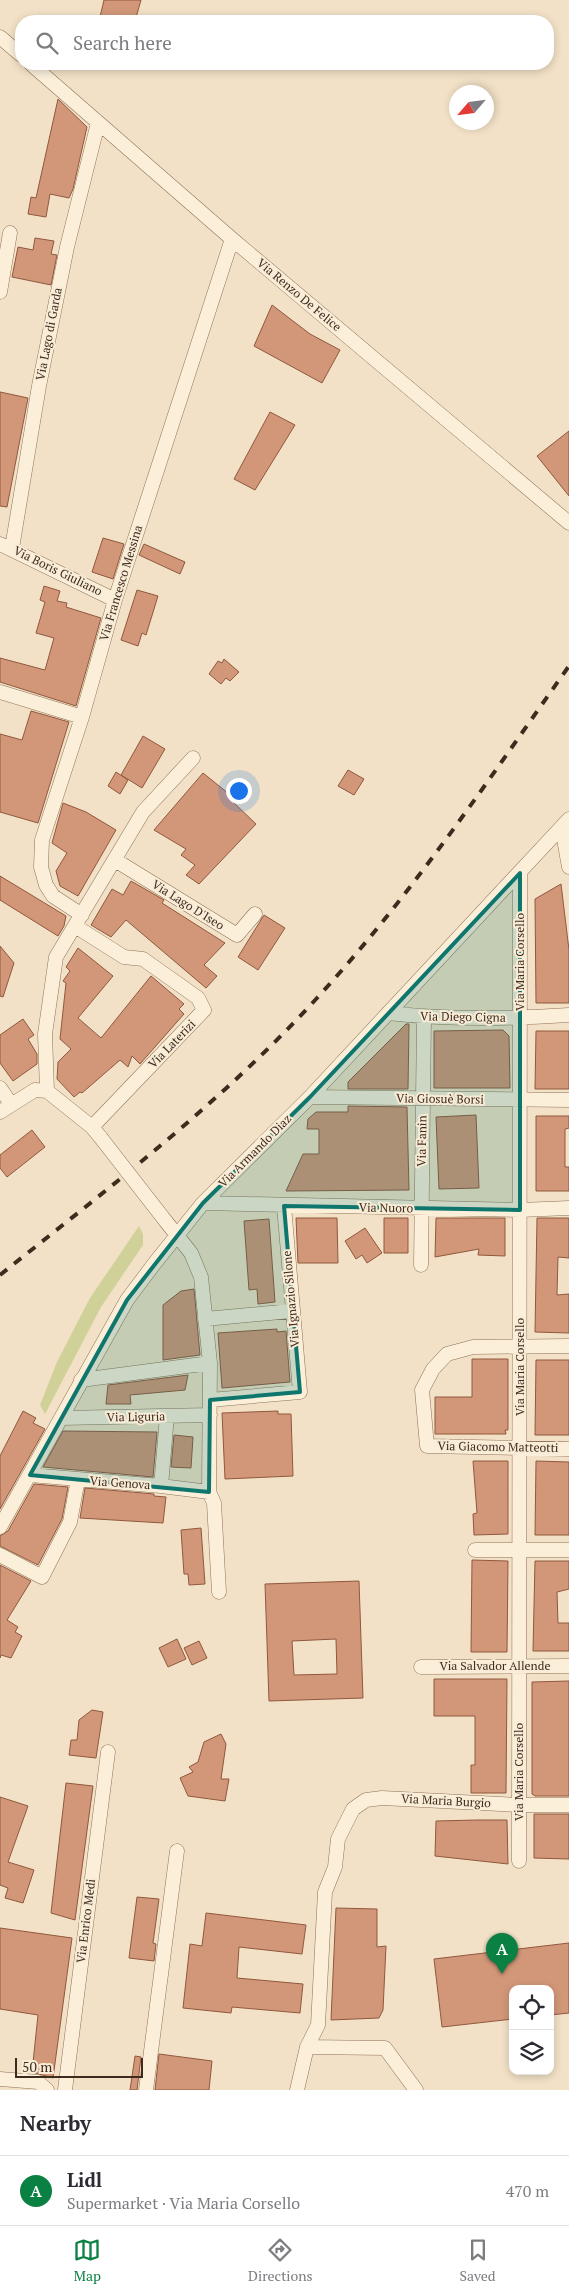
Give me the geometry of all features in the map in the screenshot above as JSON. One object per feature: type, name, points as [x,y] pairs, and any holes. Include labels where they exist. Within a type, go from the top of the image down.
[{"type":"street","points":[[0,37],[15,50]]},
{"type":"street","name":"Via Renzo De Felice","points":[[38,70],[232,239],[569,523]]},
{"type":"street","name":"Via Lago di Garda","points":[[6,546],[67,247],[98,122]]},
{"type":"street","points":[[0,292],[10,233]]},
{"type":"street","name":"Via Francesco Messina","points":[[78,920],[53,896],[46,885],[41,867],[42,840],[82,717],[115,600],[232,239]]},
{"type":"street","name":"Via Boris Giuliano","points":[[6,546],[115,600]]},
{"type":"street","points":[[0,692],[82,717]]},
{"type":"street","points":[[47,1091],[44,1034],[56,957],[143,812],[193,758]]},
{"type":"street","points":[[566,823],[569,866]]},
{"type":"street","name":"Via Armando Diaz","points":[[0,1527],[127,1300],[203,1203],[310,1097],[566,823]]},
{"type":"street","name":"Via Lago D'Iseo","points":[[115,860],[237,935],[255,914]]},
{"type":"street","name":"Via Maria Corsello","points":[[519,1861],[520,873]]},
{"type":"street","name":"Via Laterizi","points":[[78,920],[124,957],[144,959],[198,998],[204,1010],[92,1127]]},
{"type":"street","name":"Via Diego Cigna","points":[[388,1013],[424,1017],[520,1018],[569,1015]]},
{"type":"street","name":"Via Fanin","points":[[422,1265],[424,1017]]},
{"type":"street","points":[[0,1088],[6,1108],[34,1090],[47,1091],[92,1127],[191,1253],[201,1277],[210,1364],[209,1492],[214,1503],[219,1592]]},
{"type":"street","name":"Via Giosuè Borsi","points":[[310,1097],[569,1100]]},
{"type":"street","name":"Via Nuoro","points":[[203,1203],[520,1210],[569,1208]]},
{"type":"street","name":"Via Ignazio Silone","points":[[210,1400],[300,1392],[291,1311],[284,1206]]},
{"type":"street","points":[[205,1319],[291,1311]]},
{"type":"street","points":[[520,1347],[569,1346]]},
{"type":"street","name":"Via Giacomo Matteotti","points":[[520,1347],[473,1347],[447,1354],[433,1369],[422,1390],[427,1446],[569,1449]]},
{"type":"street","points":[[81,1380],[210,1364]]},
{"type":"street","points":[[161,1486],[167,1416]]},
{"type":"street","name":"Via Liguria","points":[[61,1418],[210,1416]]},
{"type":"street","name":"Via Genova","points":[[30,1475],[209,1492]]},
{"type":"street","points":[[0,1555],[42,1577],[70,1522],[78,1479]]},
{"type":"street","points":[[475,1550],[569,1550]]},
{"type":"street","name":"Via Salvador Allende","points":[[421,1667],[569,1666]]},
{"type":"street","name":"Via Enrico Medi","points":[[65,2090],[108,1752]]},
{"type":"street","name":"Via Maria Burgio","points":[[307,2047],[318,2025],[325,1892],[335,1867],[338,1839],[353,1810],[366,1800],[382,1798],[519,1805],[569,1805]]},
{"type":"street","points":[[146,2090],[177,1851]]},
{"type":"street","points":[[297,2090],[307,2047],[385,2048],[416,2090]]},
{"type":"street","points":[[0,2079],[38,2082],[48,2090]]},
{"type":"highlighted area","points":[[520,873],[520,1210],[284,1206],[300,1392],[210,1400],[209,1492],[30,1475],[127,1300],[203,1203],[310,1097]]},
{"type":"green space","points":[[139,1226],[143,1234],[143,1245],[101,1307],[45,1414],[40,1405],[57,1362],[90,1298]]},
{"type":"building","points":[[104,0],[141,0],[137,15],[100,15]]},
{"type":"building","points":[[58,99],[87,127],[73,189],[69,198],[50,194],[46,217],[28,214],[31,197],[36,198]]},
{"type":"building","points":[[35,238],[54,241],[51,254],[57,255],[51,285],[12,277],[18,247],[33,250]]},
{"type":"building","points":[[272,305],[310,334],[340,350],[322,383],[254,346]]},
{"type":"building","points":[[0,392],[28,398],[7,507],[0,506]]},
{"type":"building","points":[[270,412],[295,425],[255,490],[234,479]]},
{"type":"building","points":[[569,431],[569,496],[537,456]]},
{"type":"building","points":[[103,538],[124,544],[113,579],[92,572]]},
{"type":"building","points":[[144,544],[185,562],[180,574],[139,555]]},
{"type":"building","points":[[44,586],[60,591],[57,601],[67,603],[66,607],[101,618],[76,706],[0,682],[0,658],[45,670],[54,638],[36,633],[45,602],[40,600]]},
{"type":"building","points":[[137,590],[158,596],[146,635],[142,633],[138,646],[121,640]]},
{"type":"building","points":[[224,659],[239,672],[230,681],[226,678],[221,684],[209,674],[218,661],[222,663]]},
{"type":"building","points":[[31,711],[69,722],[38,823],[0,812],[0,734],[22,740]]},
{"type":"building","points":[[143,736],[165,749],[142,788],[121,775]]},
{"type":"building","points":[[348,770],[364,779],[354,795],[338,786]]},
{"type":"building","points":[[116,772],[128,780],[120,794],[108,786]]},
{"type":"building","points":[[203,773],[234,798],[232,801],[256,824],[199,884],[186,875],[195,865],[181,855],[186,849],[154,830]]},
{"type":"building","points":[[63,803],[86,812],[116,830],[78,896],[60,886],[56,871],[67,853],[52,843]]},
{"type":"building","points":[[0,876],[66,916],[64,926],[58,936],[0,900]]},
{"type":"building","points":[[131,881],[164,900],[162,903],[225,943],[204,965],[217,976],[206,988],[126,920],[111,937],[91,925],[112,889],[123,895]]},
{"type":"building","points":[[561,884],[569,950],[569,1003],[536,1003],[535,899]]},
{"type":"building","points":[[264,915],[285,928],[258,970],[238,957]]},
{"type":"building","points":[[0,946],[14,963],[3,997],[0,996]]},
{"type":"building","points":[[78,948],[113,976],[78,1018],[101,1038],[151,976],[184,1004],[179,1009],[184,1014],[140,1064],[132,1056],[128,1067],[120,1060],[82,1093],[80,1092],[74,1097],[57,1079],[58,1062],[71,1049],[60,1039],[66,983],[63,981],[70,971],[66,967]]},
{"type":"building","points":[[23,1019],[34,1035],[28,1039],[37,1054],[37,1064],[13,1081],[0,1063],[0,1035]]},
{"type":"building","points":[[406,1024],[409,1024],[408,1089],[348,1089],[348,1082]]},
{"type":"building","points":[[503,1030],[509,1036],[510,1088],[434,1088],[434,1031]]},
{"type":"building","points":[[536,1031],[569,1031],[569,1089],[535,1089]]},
{"type":"building","points":[[348,1106],[407,1107],[409,1190],[286,1191],[303,1154],[319,1154],[319,1129],[307,1129],[308,1119],[316,1112],[348,1112]]},
{"type":"building","points":[[476,1115],[479,1188],[439,1189],[436,1117]]},
{"type":"building","points":[[536,1116],[569,1116],[569,1128],[565,1129],[565,1167],[569,1167],[569,1191],[536,1191]]},
{"type":"building","points":[[32,1130],[45,1147],[7,1177],[0,1168],[0,1155]]},
{"type":"building","points":[[296,1218],[337,1218],[338,1263],[298,1263]]},
{"type":"building","points":[[384,1218],[408,1218],[408,1253],[384,1253]]},
{"type":"building","points":[[436,1218],[505,1218],[505,1256],[478,1255],[479,1249],[435,1257]]},
{"type":"building","points":[[537,1218],[569,1218],[569,1258],[558,1257],[557,1295],[569,1294],[569,1333],[535,1332]]},
{"type":"building","points":[[269,1219],[275,1302],[258,1304],[257,1289],[249,1290],[244,1221]]},
{"type":"building","points":[[365,1228],[382,1253],[367,1263],[362,1255],[356,1259],[345,1241]]},
{"type":"building","points":[[194,1289],[200,1355],[163,1360],[163,1305],[181,1291]]},
{"type":"building","points":[[277,1329],[277,1332],[286,1331],[290,1382],[222,1388],[218,1333]]},
{"type":"building","points":[[472,1359],[508,1359],[508,1430],[505,1430],[506,1434],[435,1434],[435,1397],[472,1397]]},
{"type":"building","points":[[536,1360],[569,1360],[569,1435],[535,1435]]},
{"type":"building","points":[[188,1375],[185,1390],[130,1395],[131,1404],[106,1404],[108,1385]]},
{"type":"building","points":[[23,1411],[36,1418],[33,1423],[45,1429],[0,1509],[0,1456]]},
{"type":"building","points":[[278,1411],[278,1414],[291,1414],[293,1476],[225,1479],[222,1413]]},
{"type":"building","points":[[63,1431],[157,1432],[153,1477],[43,1467]]},
{"type":"building","points":[[174,1435],[193,1437],[191,1468],[171,1467]]},
{"type":"building","points":[[473,1461],[508,1461],[508,1534],[474,1535],[473,1514],[477,1513]]},
{"type":"building","points":[[536,1461],[569,1462],[569,1535],[535,1535]]},
{"type":"building","points":[[34,1484],[68,1487],[62,1519],[38,1565],[0,1546],[0,1536],[8,1531]]},
{"type":"building","points":[[85,1488],[154,1494],[154,1496],[166,1497],[163,1523],[80,1518]]},
{"type":"building","points":[[201,1528],[205,1584],[189,1585],[188,1574],[184,1574],[181,1530]]},
{"type":"building","points":[[472,1560],[508,1561],[507,1652],[471,1652]]},
{"type":"building","points":[[535,1561],[569,1561],[569,1589],[557,1592],[558,1623],[569,1623],[569,1651],[533,1651]]},
{"type":"building","points":[[0,1565],[31,1581],[7,1620],[18,1627],[15,1632],[22,1636],[11,1658],[1,1655],[0,1658]]},
{"type":"building","points":[[359,1581],[363,1698],[269,1701],[265,1584]],"holes":[[[336,1639],[337,1674],[294,1675],[292,1641]]]},
{"type":"building","points":[[177,1639],[186,1659],[168,1667],[159,1648]]},
{"type":"building","points":[[199,1641],[207,1658],[192,1665],[184,1648]]},
{"type":"building","points":[[434,1679],[507,1679],[506,1793],[471,1793],[471,1765],[475,1765],[475,1716],[434,1716]]},
{"type":"building","points":[[569,1681],[569,1796],[535,1796],[532,1794],[532,1682]]},
{"type":"building","points":[[92,1710],[103,1712],[96,1758],[69,1755],[71,1740],[77,1740],[79,1720]]},
{"type":"building","points":[[221,1734],[226,1744],[221,1779],[229,1779],[225,1801],[188,1796],[180,1778],[193,1772],[189,1767],[198,1762],[204,1742]]},
{"type":"building","points":[[66,1783],[93,1786],[75,1920],[51,1913]]},
{"type":"building","points":[[0,1797],[28,1806],[8,1862],[34,1870],[23,1903],[5,1898],[8,1888],[0,1885]]},
{"type":"building","points":[[534,1814],[569,1814],[569,1859],[534,1858]]},
{"type":"building","points":[[507,1820],[508,1864],[435,1856],[436,1821]]},
{"type":"building","points":[[137,1897],[159,1899],[153,1943],[156,1944],[154,1961],[129,1958]]},
{"type":"building","points":[[336,1908],[377,1909],[377,1947],[386,1946],[383,2010],[379,2018],[331,2020]]},
{"type":"building","points":[[206,1913],[306,1925],[302,1954],[239,1947],[237,1978],[303,1984],[300,2013],[232,2007],[231,2013],[183,2008],[190,1944],[202,1946]]},
{"type":"building","points":[[0,1928],[72,1938],[53,2078],[32,2072],[38,2015],[0,2009]]},
{"type":"building","points":[[569,1943],[569,2013],[554,2015],[554,1985],[509,1985],[509,2019],[442,2027],[434,1959]]},
{"type":"building","points":[[159,2054],[212,2061],[209,2090],[155,2090]]},
{"type":"building","points":[[135,2056],[141,2057],[137,2090],[130,2090]]},
{"type":"railway","points":[[0,1275],[124,1176],[204,1108],[243,1073],[317,998],[352,959],[417,878],[569,666]]},
{"type":"place","name":"Lidl","points":[[502,1974]]}]
